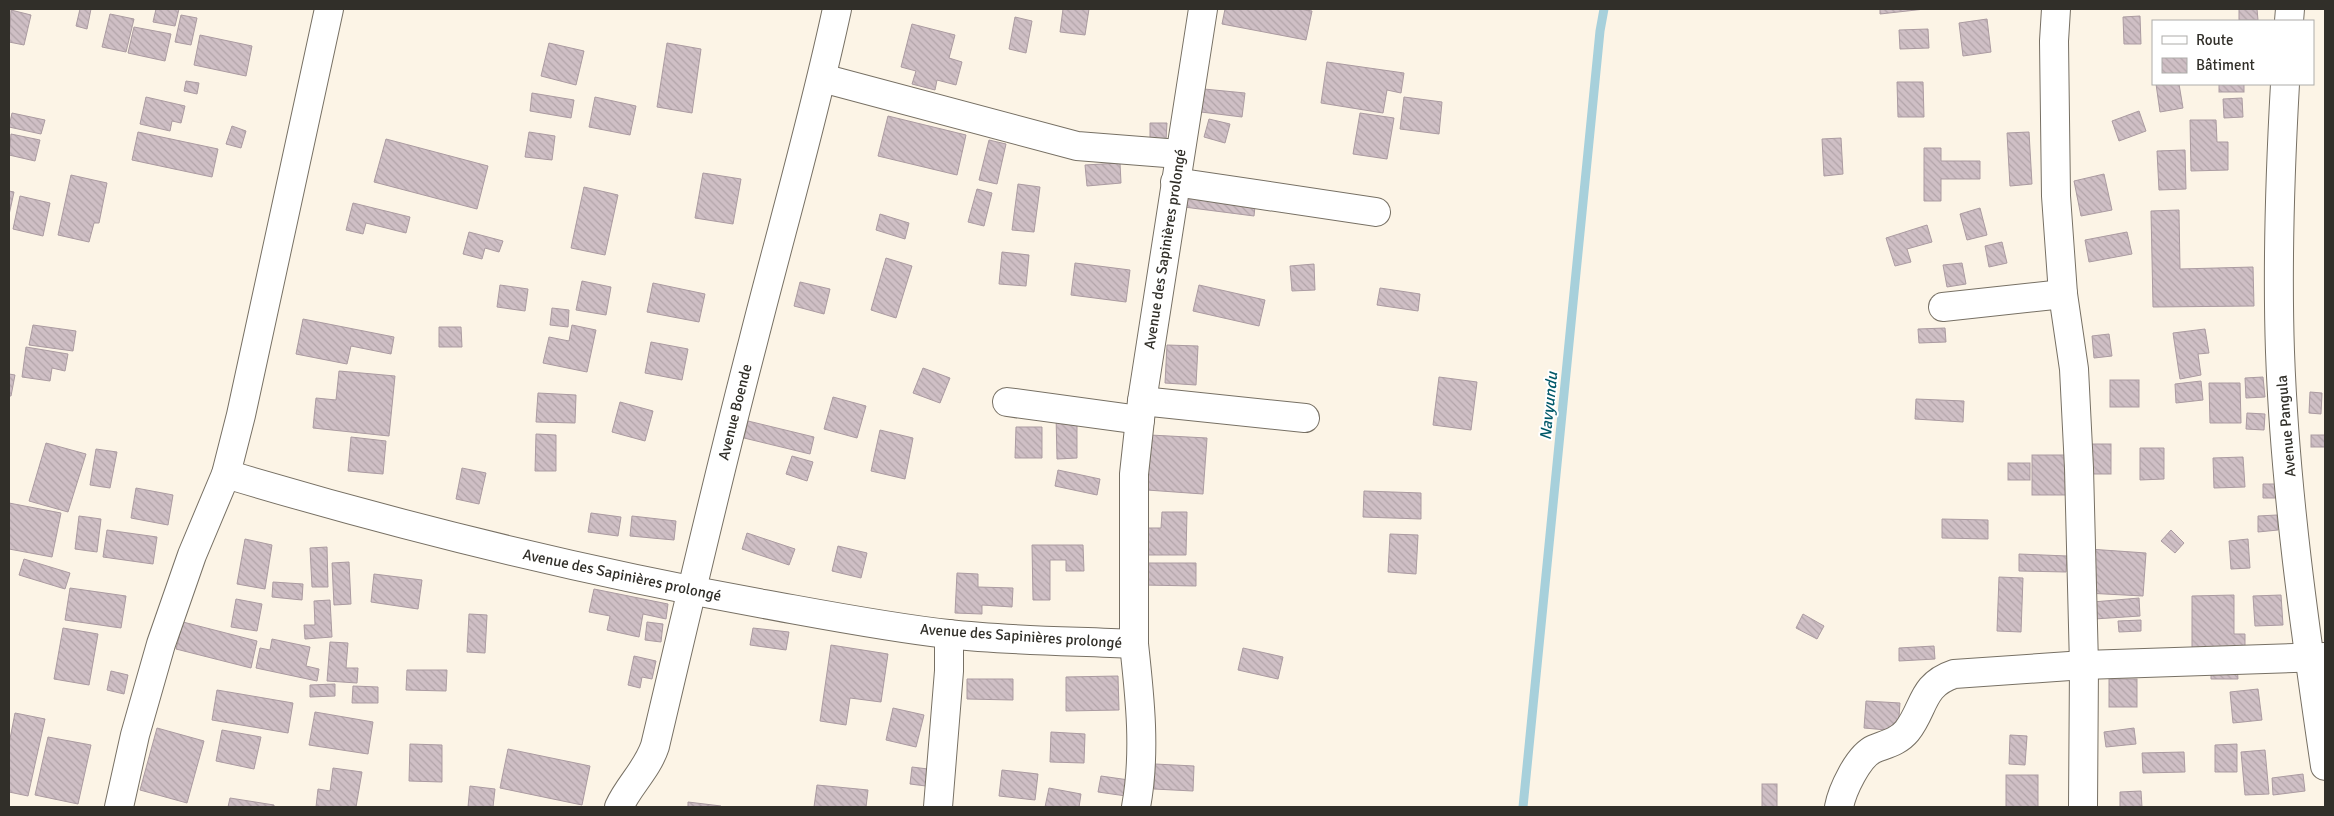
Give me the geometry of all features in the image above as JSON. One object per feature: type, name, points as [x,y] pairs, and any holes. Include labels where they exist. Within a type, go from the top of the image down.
[{"type":"street","points":[[119,807],[135,735],[161,644],[192,555],[226,474],[241,415],[330,9]]},
{"type":"street","name":"Avenue Boende","points":[[619,807],[629,787],[650,760],[753,343],[822,78],[837,9]]},
{"type":"street","name":"Avenue des Sapinières prolongé","points":[[226,474],[330,505],[503,549],[691,591],[949,634],[1134,644],[1134,474],[1141,410],[1179,154],[1203,9]]},
{"type":"street","points":[[2056,9],[2054,41],[2056,186],[2063,294],[2074,369],[2077,422],[2084,665],[2083,807]]},
{"type":"street","points":[[822,78],[1076,146],[1179,154]]},
{"type":"street","name":"Avenue Pangula","points":[[2285,85],[2280,171],[2280,352],[2286,440],[2317,657],[2325,766]]},
{"type":"street","points":[[1175,182],[1376,212]]},
{"type":"street","points":[[1943,307],[2063,294]]},
{"type":"street","points":[[1007,402],[1305,418]]},
{"type":"street","points":[[938,807],[949,671],[949,634]]},
{"type":"street","points":[[1134,644],[1142,751],[1136,807]]},
{"type":"street","points":[[1839,807],[1858,764],[1864,756],[1872,750],[1901,737],[1908,730],[1928,692],[1939,680],[1954,674],[2084,665],[2317,657]]},
{"type":"building","points":[[80,9],[91,9],[87,29],[76,26]]},
{"type":"building","points":[[156,9],[179,9],[175,26],[153,22]]},
{"type":"building","points":[[1063,9],[1089,9],[1085,35],[1060,32]]},
{"type":"building","points":[[1225,9],[1300,9],[1312,11],[1306,40],[1222,24]]},
{"type":"building","points":[[1880,9],[1925,9],[1880,14]]},
{"type":"building","points":[[2239,9],[2257,9],[2258,20],[2239,20]]},
{"type":"building","points":[[11,10],[31,15],[24,45],[9,42]]},
{"type":"building","points":[[110,14],[134,19],[126,52],[102,47]]},
{"type":"building","points":[[181,15],[197,18],[191,45],[175,42]]},
{"type":"building","points":[[2140,16],[2141,44],[2124,44],[2123,17]]},
{"type":"building","points":[[1015,17],[1032,21],[1026,53],[1009,49]]},
{"type":"building","points":[[1987,19],[1991,52],[1963,56],[1959,23]]},
{"type":"building","points":[[912,24],[955,35],[949,58],[962,62],[956,85],[937,80],[935,90],[912,84],[916,71],[901,67]]},
{"type":"building","points":[[134,27],[171,34],[165,61],[128,53]]},
{"type":"building","points":[[1928,29],[1929,48],[1900,49],[1899,30]]},
{"type":"building","points":[[200,35],[252,46],[246,76],[194,65]]},
{"type":"building","points":[[549,43],[584,51],[576,85],[541,76]]},
{"type":"building","points":[[667,43],[701,49],[692,113],[657,107]]},
{"type":"building","points":[[1327,62],[1404,73],[1401,93],[1387,90],[1383,113],[1321,103]]},
{"type":"building","points":[[186,81],[199,83],[197,94],[184,91]]},
{"type":"building","points":[[1897,82],[1923,82],[1924,117],[1898,117]]},
{"type":"building","points":[[2156,85],[2179,85],[2183,108],[2160,112]]},
{"type":"building","points":[[2219,85],[2244,85],[2244,92],[2219,92]]},
{"type":"building","points":[[1204,89],[1245,93],[1242,117],[1201,112]]},
{"type":"building","points":[[532,93],[574,100],[571,118],[530,111]]},
{"type":"building","points":[[146,97],[185,106],[181,123],[172,121],[170,131],[140,124]]},
{"type":"building","points":[[595,97],[636,106],[630,135],[589,127]]},
{"type":"building","points":[[1404,97],[1442,102],[1439,134],[1400,129]]},
{"type":"building","points":[[2242,98],[2243,117],[2224,118],[2223,99]]},
{"type":"building","points":[[2139,111],[2146,131],[2119,141],[2112,121]]},
{"type":"building","points":[[12,113],[45,120],[41,134],[9,127]]},
{"type":"building","points":[[1360,113],[1394,118],[1387,159],[1353,154]]},
{"type":"building","points":[[888,116],[966,135],[957,175],[878,156]]},
{"type":"building","points":[[1209,119],[1230,124],[1225,143],[1204,137]]},
{"type":"building","points":[[2190,120],[2216,120],[2217,142],[2228,142],[2228,170],[2191,171]]},
{"type":"building","points":[[1150,123],[1167,123],[1166,140],[1150,139]]},
{"type":"building","points":[[232,126],[246,131],[241,148],[226,144]]},
{"type":"building","points":[[138,132],[218,149],[212,177],[132,160]]},
{"type":"building","points":[[529,132],[555,136],[552,160],[525,157]]},
{"type":"building","points":[[2029,132],[2032,184],[2010,186],[2007,133]]},
{"type":"building","points":[[11,134],[40,140],[35,161],[9,155]]},
{"type":"building","points":[[1841,138],[1843,174],[1824,176],[1822,139]]},
{"type":"building","points":[[386,139],[488,166],[477,209],[374,182]]},
{"type":"building","points":[[989,140],[1006,144],[997,184],[979,180]]},
{"type":"building","points":[[1924,148],[1941,148],[1941,161],[1980,161],[1980,179],[1941,179],[1941,201],[1924,201]]},
{"type":"building","points":[[2185,150],[2186,189],[2159,190],[2157,151]]},
{"type":"building","points":[[1120,163],[1121,183],[1087,186],[1085,165]]},
{"type":"building","points":[[703,173],[741,179],[733,224],[695,218]]},
{"type":"building","points":[[2104,174],[2112,210],[2081,216],[2074,181]]},
{"type":"building","points":[[71,175],[107,183],[99,223],[94,223],[89,242],[58,235]]},
{"type":"building","points":[[1018,184],[1040,187],[1034,232],[1012,230]]},
{"type":"building","points":[[584,187],[618,195],[605,255],[571,248]]},
{"type":"building","points":[[1187,188],[1256,197],[1254,216],[1184,207]]},
{"type":"building","points":[[977,189],[992,193],[984,226],[968,222]]},
{"type":"building","points":[[9,191],[14,192],[9,215]]},
{"type":"building","points":[[20,196],[50,203],[43,236],[13,229]]},
{"type":"building","points":[[353,203],[410,217],[406,233],[366,223],[363,234],[346,230]]},
{"type":"building","points":[[1980,208],[1987,235],[1967,240],[1960,214]]},
{"type":"building","points":[[2179,210],[2180,269],[2253,267],[2254,306],[2153,307],[2151,211]]},
{"type":"building","points":[[880,214],[909,223],[905,239],[876,230]]},
{"type":"building","points":[[1927,225],[1932,242],[1907,249],[1911,262],[1895,266],[1886,238]]},
{"type":"building","points":[[469,232],[503,241],[499,252],[485,248],[482,259],[463,254]]},
{"type":"building","points":[[2127,232],[2132,254],[2089,262],[2085,240]]},
{"type":"building","points":[[2002,242],[2007,263],[1989,267],[1985,246]]},
{"type":"building","points":[[1002,252],[1029,255],[1026,286],[999,284]]},
{"type":"building","points":[[886,258],[912,266],[896,318],[871,310]]},
{"type":"building","points":[[1075,263],[1130,270],[1126,302],[1071,295]]},
{"type":"building","points":[[1962,263],[1966,284],[1947,287],[1943,265]]},
{"type":"building","points":[[1314,264],[1315,290],[1292,291],[1290,266]]},
{"type":"building","points":[[582,281],[611,287],[606,315],[576,310]]},
{"type":"building","points":[[800,282],[830,289],[824,314],[794,306]]},
{"type":"building","points":[[653,283],[705,294],[699,322],[647,312]]},
{"type":"building","points":[[500,285],[528,289],[525,311],[497,307]]},
{"type":"building","points":[[1199,285],[1265,300],[1259,326],[1193,311]]},
{"type":"building","points":[[1380,288],[1420,294],[1418,311],[1377,305]]},
{"type":"building","points":[[552,308],[569,310],[568,327],[550,325]]},
{"type":"building","points":[[303,319],[394,337],[391,354],[351,346],[347,364],[296,354]]},
{"type":"building","points":[[33,325],[76,331],[73,351],[29,345]]},
{"type":"building","points":[[572,325],[596,330],[587,372],[543,363],[549,337],[569,341]]},
{"type":"building","points":[[439,327],[461,327],[462,347],[439,347]]},
{"type":"building","points":[[1945,328],[1946,342],[1919,343],[1918,329]]},
{"type":"building","points":[[2205,329],[2209,353],[2198,354],[2201,375],[2180,379],[2173,333]]},
{"type":"building","points":[[2109,334],[2112,356],[2094,358],[2092,336]]},
{"type":"building","points":[[651,342],[688,349],[682,380],[645,373]]},
{"type":"building","points":[[1167,345],[1198,346],[1196,385],[1165,383]]},
{"type":"building","points":[[26,347],[68,354],[65,371],[52,368],[50,381],[22,377]]},
{"type":"building","points":[[923,368],[950,378],[940,403],[913,393]]},
{"type":"building","points":[[339,371],[395,376],[389,436],[313,428],[316,398],[336,400]]},
{"type":"building","points":[[9,374],[15,375],[11,396],[9,396]]},
{"type":"building","points":[[1439,377],[1477,382],[1471,430],[1433,425]]},
{"type":"building","points":[[2263,377],[2265,397],[2246,398],[2245,378]]},
{"type":"building","points":[[2110,380],[2139,380],[2139,407],[2110,407]]},
{"type":"building","points":[[2201,381],[2203,400],[2176,403],[2175,384]]},
{"type":"building","points":[[2209,383],[2240,383],[2241,423],[2210,423]]},
{"type":"building","points":[[2310,392],[2322,393],[2321,414],[2309,413]]},
{"type":"building","points":[[538,393],[576,395],[575,423],[536,422]]},
{"type":"building","points":[[833,397],[866,406],[857,438],[824,429]]},
{"type":"building","points":[[1916,399],[1964,401],[1963,422],[1915,419]]},
{"type":"building","points":[[620,402],[653,411],[645,441],[612,432]]},
{"type":"building","points":[[2247,413],[2265,414],[2264,430],[2246,429]]},
{"type":"building","points":[[1056,415],[1077,415],[1077,458],[1057,459]]},
{"type":"building","points":[[748,421],[814,437],[810,454],[744,438]]},
{"type":"building","points":[[1016,427],[1042,427],[1042,458],[1015,458]]},
{"type":"building","points":[[880,430],[913,438],[905,479],[871,471]]},
{"type":"building","points":[[536,434],[556,435],[556,471],[535,471]]},
{"type":"building","points":[[1150,435],[1207,438],[1203,494],[1147,490]]},
{"type":"building","points":[[2311,435],[2325,435],[2325,447],[2311,447]]},
{"type":"building","points":[[351,437],[386,441],[383,474],[348,471]]},
{"type":"building","points":[[46,443],[86,454],[68,512],[29,501]]},
{"type":"building","points":[[2090,444],[2111,444],[2111,474],[2090,474]]},
{"type":"building","points":[[2140,448],[2164,448],[2164,479],[2140,480]]},
{"type":"building","points":[[96,449],[117,452],[110,488],[90,485]]},
{"type":"building","points":[[2032,455],[2069,455],[2069,495],[2032,495]]},
{"type":"building","points":[[792,456],[813,462],[807,481],[786,474]]},
{"type":"building","points":[[2243,457],[2245,487],[2214,488],[2213,458]]},
{"type":"building","points":[[2008,463],[2030,463],[2030,480],[2008,480]]},
{"type":"building","points":[[462,468],[486,473],[479,504],[456,499]]},
{"type":"building","points":[[1058,470],[1100,479],[1097,495],[1055,486]]},
{"type":"building","points":[[2263,484],[2276,484],[2277,498],[2263,498]]},
{"type":"building","points":[[136,488],[173,495],[168,525],[131,518]]},
{"type":"building","points":[[1364,491],[1421,493],[1421,519],[1363,517]]},
{"type":"building","points":[[9,503],[61,513],[52,557],[9,549]]},
{"type":"building","points":[[1162,512],[1187,512],[1186,555],[1143,555],[1143,528],[1161,528]]},
{"type":"building","points":[[591,513],[621,517],[618,536],[588,532]]},
{"type":"building","points":[[2277,515],[2278,530],[2258,532],[2258,516]]},
{"type":"building","points":[[79,516],[101,519],[97,552],[75,549]]},
{"type":"building","points":[[632,516],[676,521],[674,540],[630,536]]},
{"type":"building","points":[[1942,519],[1988,520],[1988,539],[1942,538]]},
{"type":"building","points":[[107,530],[157,537],[153,564],[103,557]]},
{"type":"building","points":[[2171,530],[2184,543],[2175,553],[2161,541]]},
{"type":"building","points":[[747,533],[795,549],[789,565],[742,549]]},
{"type":"building","points":[[1390,534],[1418,535],[1416,574],[1388,572]]},
{"type":"building","points":[[245,539],[272,545],[265,589],[237,584]]},
{"type":"building","points":[[2248,539],[2250,568],[2231,569],[2229,541]]},
{"type":"building","points":[[1032,545],[1083,545],[1084,571],[1066,571],[1066,560],[1050,560],[1050,600],[1033,600]]},
{"type":"building","points":[[838,546],[867,553],[861,578],[832,571]]},
{"type":"building","points":[[327,547],[328,587],[312,587],[310,548]]},
{"type":"building","points":[[2089,549],[2146,553],[2143,596],[2086,593]]},
{"type":"building","points":[[2019,554],[2067,556],[2066,572],[2019,571]]},
{"type":"building","points":[[24,559],[70,573],[65,589],[19,575]]},
{"type":"building","points":[[349,562],[351,604],[334,605],[332,563]]},
{"type":"building","points":[[1143,563],[1196,563],[1196,586],[1143,585]]},
{"type":"building","points":[[957,573],[978,574],[978,587],[1013,588],[1012,607],[982,605],[982,614],[955,613]]},
{"type":"building","points":[[374,574],[422,580],[418,609],[371,602]]},
{"type":"building","points":[[1999,577],[2023,578],[2021,632],[1997,631]]},
{"type":"building","points":[[273,582],[303,584],[302,600],[272,597]]},
{"type":"building","points":[[70,588],[126,596],[121,628],[65,620]]},
{"type":"building","points":[[594,589],[668,604],[666,619],[643,614],[639,637],[607,630],[610,616],[589,612]]},
{"type":"building","points":[[2234,595],[2234,634],[2245,634],[2245,650],[2192,651],[2192,596]]},
{"type":"building","points":[[2281,595],[2283,625],[2255,626],[2253,596]]},
{"type":"building","points":[[2139,598],[2140,616],[2094,619],[2093,602]]},
{"type":"building","points":[[236,599],[262,604],[257,631],[231,627]]},
{"type":"building","points":[[330,600],[332,637],[305,639],[304,625],[315,625],[314,601]]},
{"type":"building","points":[[469,614],[487,615],[485,653],[467,652]]},
{"type":"building","points":[[1803,614],[1824,626],[1817,639],[1796,628]]},
{"type":"building","points":[[2141,620],[2141,631],[2119,632],[2118,621]]},
{"type":"building","points":[[183,622],[257,641],[251,668],[176,649]]},
{"type":"building","points":[[647,622],[663,624],[661,642],[645,640]]},
{"type":"building","points":[[63,628],[98,634],[89,685],[54,679]]},
{"type":"building","points":[[753,628],[789,632],[786,650],[750,645]]},
{"type":"building","points":[[272,639],[310,647],[306,666],[319,669],[317,681],[256,668],[260,648],[270,650]]},
{"type":"building","points":[[330,642],[348,643],[346,668],[358,668],[357,683],[327,681]]},
{"type":"building","points":[[831,645],[888,654],[881,702],[850,698],[846,725],[820,721]]},
{"type":"building","points":[[1934,646],[1935,659],[1899,661],[1899,648]]},
{"type":"building","points":[[1243,648],[1283,657],[1278,679],[1238,670]]},
{"type":"building","points":[[634,656],[656,661],[652,679],[642,677],[640,688],[628,685]]},
{"type":"building","points":[[2237,665],[2238,679],[2211,679],[2211,666]]},
{"type":"building","points":[[407,670],[447,670],[446,691],[406,690]]},
{"type":"building","points":[[111,671],[128,675],[124,694],[107,690]]},
{"type":"building","points":[[1118,676],[1119,710],[1066,711],[1066,677]]},
{"type":"building","points":[[967,679],[1013,679],[1013,700],[967,699]]},
{"type":"building","points":[[2109,679],[2137,679],[2137,707],[2109,707]]},
{"type":"building","points":[[335,684],[335,696],[310,697],[310,685]]},
{"type":"building","points":[[353,686],[378,687],[378,703],[352,703]]},
{"type":"building","points":[[2258,689],[2262,720],[2233,723],[2230,692]]},
{"type":"building","points":[[217,690],[293,703],[288,733],[212,720]]},
{"type":"building","points":[[1866,701],[1900,703],[1898,731],[1864,728]]},
{"type":"building","points":[[893,708],[924,715],[916,747],[886,740]]},
{"type":"building","points":[[315,712],[373,722],[368,754],[309,745]]},
{"type":"building","points":[[15,713],[45,719],[28,796],[9,792],[9,744]]},
{"type":"building","points":[[157,728],[204,741],[187,803],[140,790]]},
{"type":"building","points":[[2134,728],[2136,744],[2106,747],[2104,732]]},
{"type":"building","points":[[222,730],[261,737],[254,769],[216,761]]},
{"type":"building","points":[[1051,732],[1085,734],[1084,763],[1050,762]]},
{"type":"building","points":[[2010,735],[2027,736],[2025,765],[2009,764]]},
{"type":"building","points":[[48,737],[91,745],[78,804],[35,795]]},
{"type":"building","points":[[410,744],[442,745],[442,782],[409,781]]},
{"type":"building","points":[[2237,744],[2237,772],[2215,772],[2215,745]]},
{"type":"building","points":[[508,749],[590,766],[582,805],[500,788]]},
{"type":"building","points":[[2265,750],[2269,794],[2245,795],[2241,752]]},
{"type":"building","points":[[2184,752],[2185,772],[2143,773],[2142,753]]},
{"type":"building","points":[[1155,764],[1194,766],[1193,791],[1154,789]]},
{"type":"building","points":[[912,767],[928,769],[926,786],[910,784]]},
{"type":"building","points":[[333,768],[362,772],[356,807],[316,807],[318,789],[330,791]]},
{"type":"building","points":[[1002,770],[1038,774],[1035,800],[999,796]]},
{"type":"building","points":[[2303,774],[2305,791],[2273,795],[2272,778]]},
{"type":"building","points":[[2006,775],[2038,775],[2038,807],[2006,807]]},
{"type":"building","points":[[1101,776],[1129,780],[1126,796],[1098,792]]},
{"type":"building","points":[[1762,784],[1777,784],[1777,807],[1762,807]]},
{"type":"building","points":[[817,785],[868,790],[866,807],[814,807]]},
{"type":"building","points":[[470,786],[495,789],[493,807],[468,807]]},
{"type":"building","points":[[1049,788],[1081,794],[1079,807],[1045,807]]},
{"type":"building","points":[[2141,791],[2142,807],[2120,807],[2120,792]]},
{"type":"building","points":[[230,798],[274,805],[274,807],[228,807]]},
{"type":"building","points":[[688,802],[721,806],[721,807],[688,807]]},
{"type":"waterway","name":"Navyundu","points":[[1523,807],[1600,31],[1604,9]]}]
